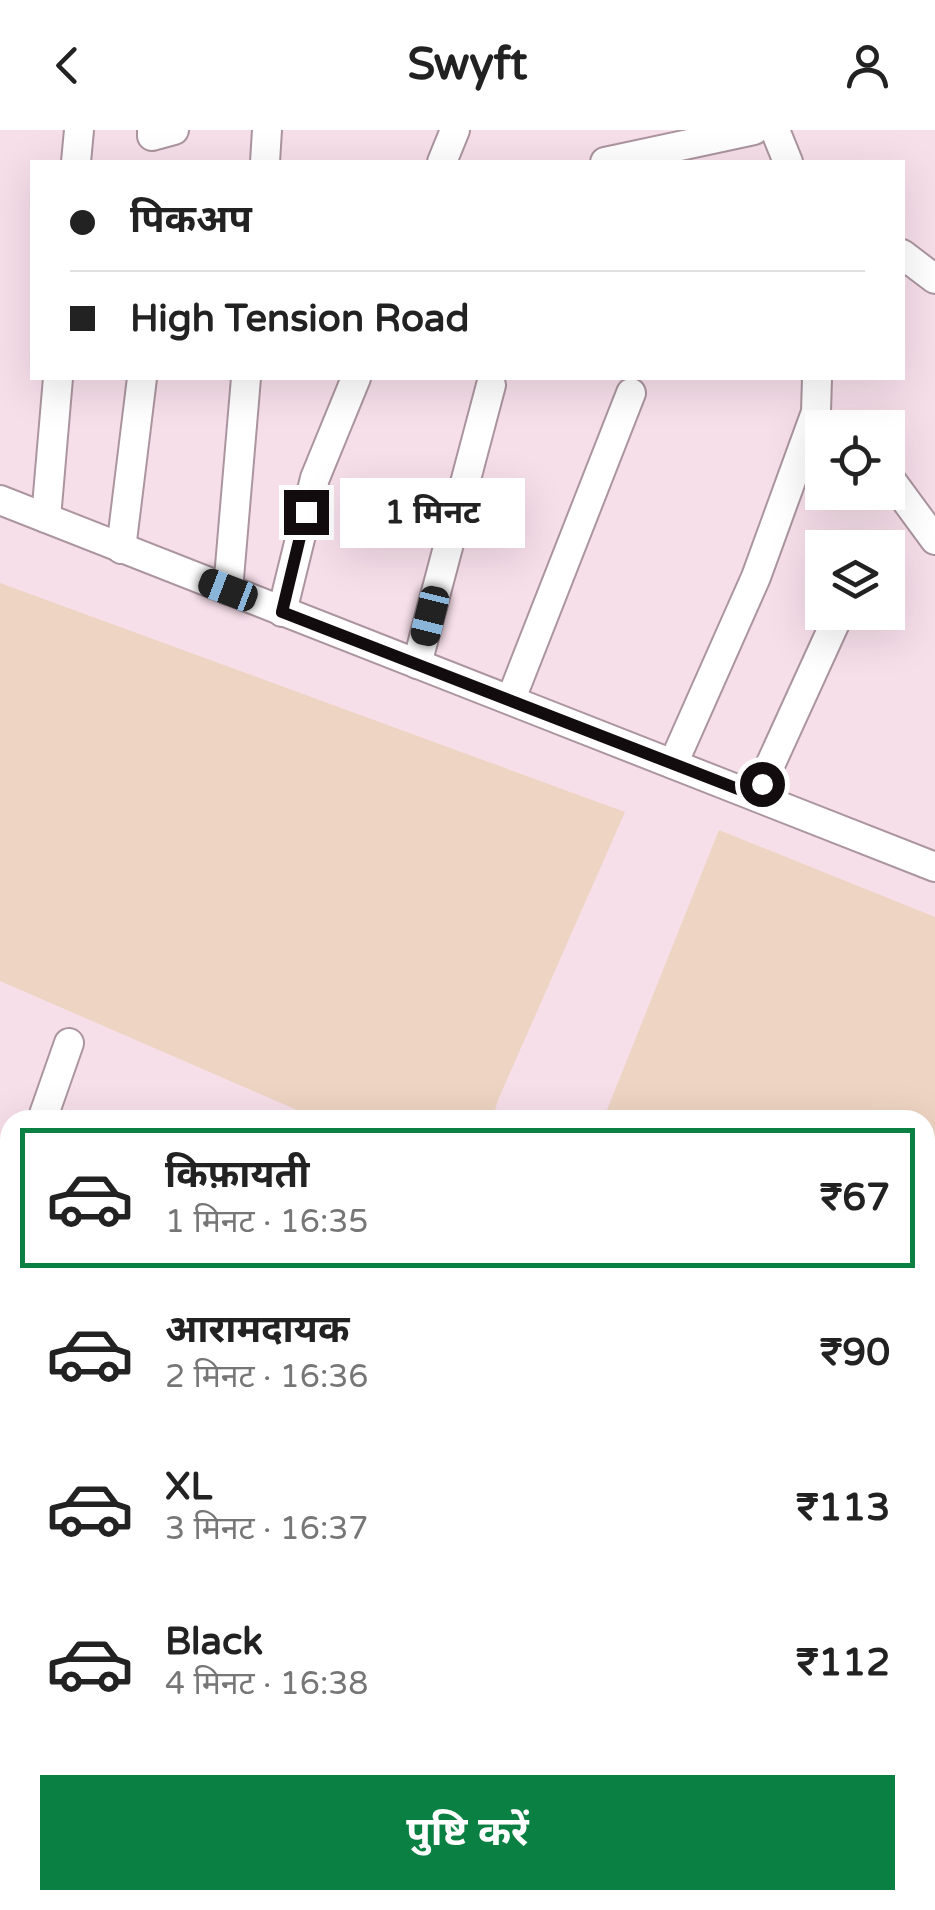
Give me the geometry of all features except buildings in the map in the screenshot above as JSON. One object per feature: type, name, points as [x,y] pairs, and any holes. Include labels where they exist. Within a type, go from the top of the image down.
[{"type":"street","points":[[76,160],[79,130]]},
{"type":"street","points":[[264,160],[267,130]]},
{"type":"street","points":[[443,160],[455,130]]},
{"type":"street","points":[[614,160],[754,130]]},
{"type":"street","points":[[775,130],[787,160]]},
{"type":"street","points":[[905,256],[935,279]]},
{"type":"street","points":[[46,518],[58,380]]},
{"type":"street","points":[[121,548],[142,380]]},
{"type":"street","points":[[228,590],[246,380]]},
{"type":"street","points":[[282,612],[315,478],[355,380]]},
{"type":"street","points":[[816,380],[822,410]]},
{"type":"street","points":[[417,664],[491,385]]},
{"type":"street","points":[[512,699],[631,393]]},
{"type":"street","points":[[673,764],[805,464]]},
{"type":"street","points":[[905,499],[935,540]]},
{"type":"street","points":[[0,500],[935,868]]},
{"type":"street","points":[[756,796],[832,630]]},
{"type":"street","points":[[46,1110],[70,1044]]},
{"type":"shaded area","points":[[0,583],[625,812],[495,1110],[297,1110],[0,981]]},
{"type":"shaded area","points":[[719,830],[935,917],[935,1110],[607,1110]]},
{"type":"route","points":[[306,512],[282,612],[756,796],[762,784]]}]
